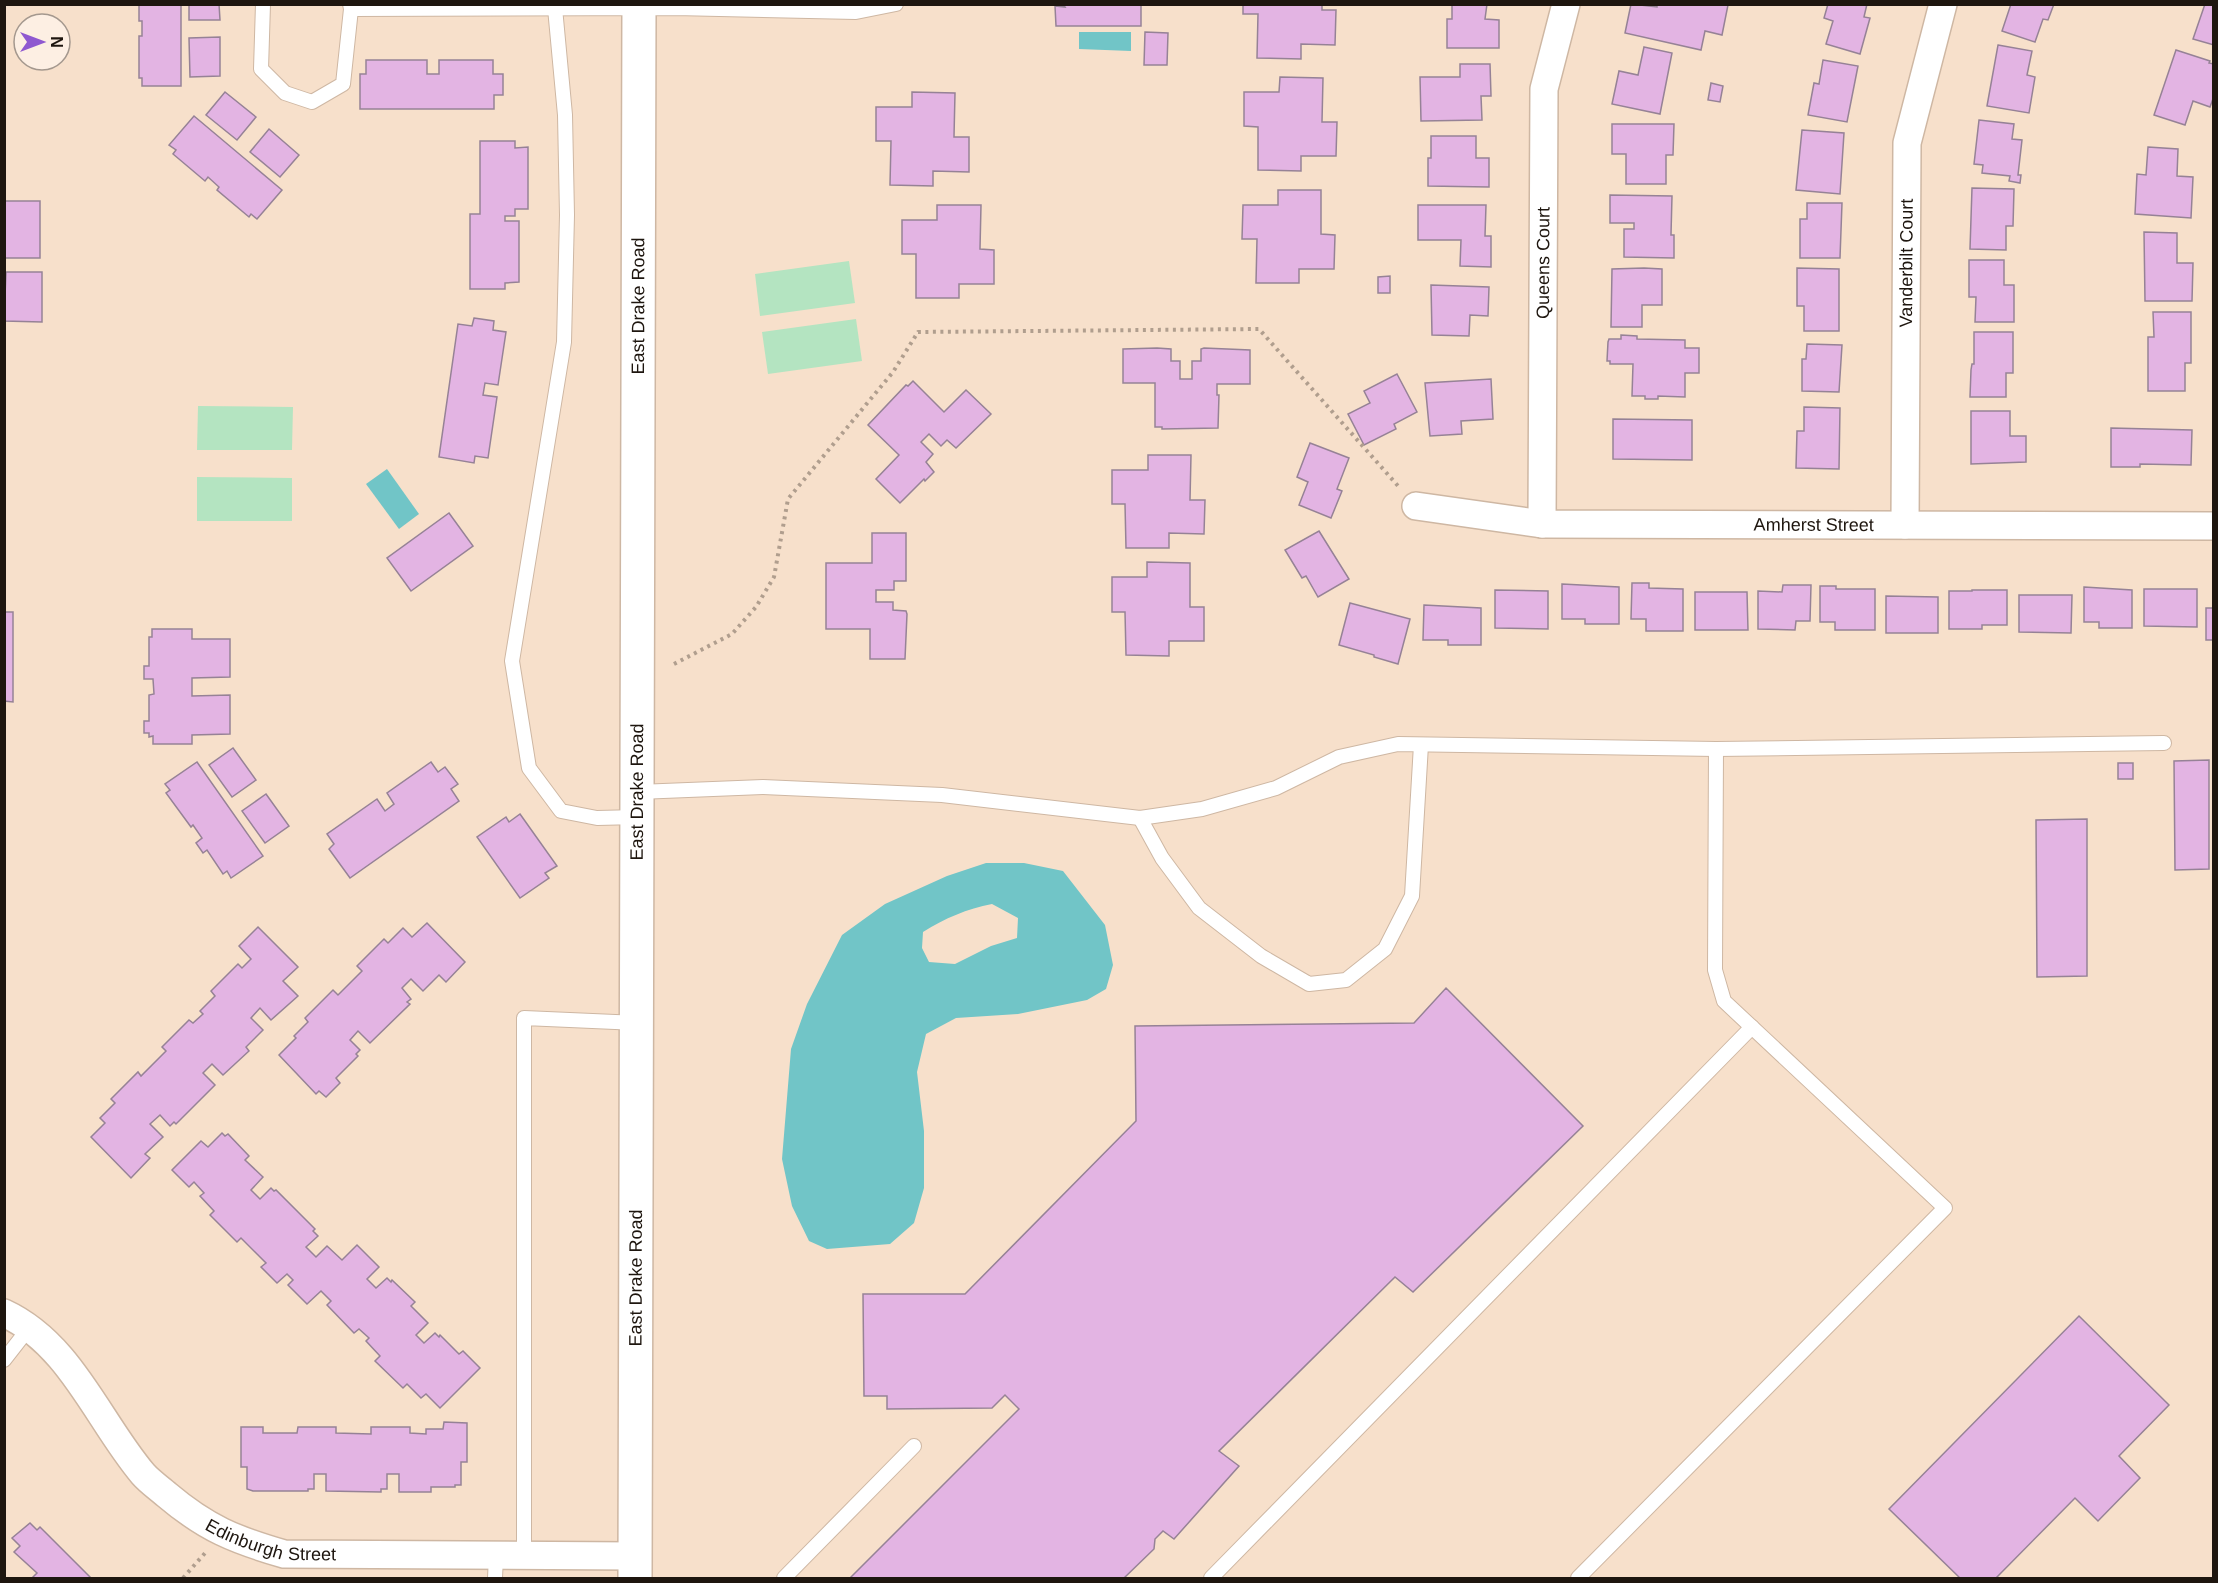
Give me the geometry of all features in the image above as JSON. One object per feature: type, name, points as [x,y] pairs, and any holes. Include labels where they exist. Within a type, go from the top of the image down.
[{"type":"main road","name":"East Drake Road","points":[[635,1567],[639,6]]},
{"type":"street","name":"Queens Court","points":[[1542,524],[1544,89],[1566,4]]},
{"type":"street","name":"Vanderbilt Court","points":[[1905,525],[1907,144],[1943,4]]},
{"type":"street","name":"Amherst Street","points":[[1416,506],[1542,524],[2214,526]]},
{"type":"street","name":"Edinburgh Street","points":[[4,1312],[29,1328],[80,1379],[112,1433],[144,1476],[198,1519],[244,1543],[284,1554],[496,1567],[524,1556],[635,1567]]},
{"type":"lane","points":[[264,4],[261,69],[285,93],[312,102],[343,84],[350,7],[639,6],[856,12],[896,4]]},
{"type":"lane","points":[[555,8],[566,126],[567,215],[564,342],[512,661],[529,768],[561,810],[597,818],[638,804],[764,787],[942,795],[1140,818],[1202,809],[1276,788],[1339,757],[1398,744],[1716,749],[2164,743]]},
{"type":"lane","points":[[1140,818],[1162,858],[1199,908],[1262,957],[1309,984],[1346,980],[1385,949],[1412,896],[1421,745]]},
{"type":"lane","points":[[1578,1578],[1945,1208],[1724,1001],[1715,970],[1716,749]]},
{"type":"lane","points":[[524,1556],[524,1018],[638,1023]]},
{"type":"lane","points":[[1211,1578],[1752,1027]]},
{"type":"lane","points":[[4,1360],[29,1328]]},
{"type":"lane","points":[[784,1578],[914,1446]]},
{"type":"path","points":[[674,664],[732,634],[756,606],[774,577],[788,499],[893,372],[918,332],[1259,329],[1416,506]]},
{"type":"path","points":[[183,1578],[223,1534]]},
{"type":"green space","points":[[849,261],[855,303],[760,316],[755,274]]},
{"type":"green space","points":[[856,319],[862,361],[768,374],[762,332]]},
{"type":"green space","points":[[198,406],[293,407],[292,450],[197,450]]},
{"type":"green space","points":[[197,477],[292,478],[292,521],[197,521]]},
{"type":"water","points":[[1079,32],[1131,32],[1131,51],[1079,49]]},
{"type":"water","points":[[387,469],[419,514],[399,529],[366,484]]},
{"type":"water","points":[[986,863],[1024,863],[1063,871],[1105,925],[1113,965],[1106,989],[1087,1000],[1018,1014],[956,1018],[926,1034],[917,1072],[924,1131],[924,1188],[914,1223],[890,1244],[827,1249],[809,1241],[792,1206],[782,1159],[791,1049],[807,1004],[842,935],[885,904],[947,876]],"holes":[[[992,904],[1018,918],[1017,938],[991,946],[955,964],[929,962],[922,948],[923,932],[948,918],[974,909]]]},
{"type":"building","points":[[139,4],[181,4],[181,86],[142,86],[142,78],[139,78],[139,36],[142,36],[142,21],[139,21]]},
{"type":"building","points":[[189,4],[219,4],[220,20],[189,20]]},
{"type":"building","points":[[1063,4],[1141,4],[1141,26],[1056,26],[1055,6],[1065,7]]},
{"type":"building","points":[[1243,4],[1322,4],[1322,10],[1336,10],[1335,45],[1301,44],[1301,59],[1257,58],[1258,14],[1243,14]]},
{"type":"building","points":[[1452,4],[1487,4],[1485,19],[1499,20],[1499,48],[1447,48],[1447,19],[1452,19]]},
{"type":"building","points":[[1631,4],[1657,7],[1657,4],[1728,5],[1722,35],[1705,31],[1701,50],[1625,33]]},
{"type":"building","points":[[1828,4],[1867,4],[1864,17],[1870,18],[1860,54],[1826,44],[1833,21],[1824,18]]},
{"type":"building","points":[[2011,4],[2054,4],[2048,20],[2043,19],[2035,42],[2002,31]]},
{"type":"building","points":[[2205,4],[2214,4],[2214,45],[2193,39]]},
{"type":"building","points":[[1145,32],[1168,33],[1167,65],[1144,65]]},
{"type":"building","points":[[220,37],[220,76],[190,77],[189,38]]},
{"type":"building","points":[[1998,45],[2032,51],[2027,75],[2035,77],[2029,113],[1987,106]]},
{"type":"building","points":[[1644,47],[1672,53],[1660,114],[1612,104],[1619,71],[1638,75]]},
{"type":"building","points":[[2176,50],[2214,64],[2214,96],[2210,107],[2193,101],[2185,125],[2154,115]]},
{"type":"building","points":[[366,60],[427,60],[427,74],[439,74],[439,60],[493,60],[493,74],[503,74],[503,95],[494,95],[494,109],[360,109],[360,74],[366,74]]},
{"type":"building","points":[[1823,60],[1858,66],[1847,122],[1808,115],[1814,83],[1819,84]]},
{"type":"building","points":[[1460,64],[1490,64],[1491,96],[1481,96],[1482,120],[1421,121],[1420,77],[1460,77]]},
{"type":"building","points":[[1280,77],[1323,78],[1322,122],[1337,122],[1336,156],[1301,156],[1301,171],[1258,170],[1258,127],[1244,126],[1244,92],[1279,92]]},
{"type":"building","points":[[1711,83],[1723,86],[1720,102],[1708,100]]},
{"type":"building","points":[[225,92],[256,117],[237,140],[206,115]]},
{"type":"building","points":[[912,92],[955,93],[954,137],[969,137],[969,172],[933,171],[933,186],[890,185],[891,141],[876,141],[876,107],[912,107]]},
{"type":"building","points":[[194,116],[282,190],[257,219],[251,214],[249,217],[217,190],[219,187],[208,177],[205,181],[173,154],[176,150],[169,145]]},
{"type":"building","points":[[1979,120],[2014,124],[2012,139],[2022,140],[2018,175],[2021,175],[2020,183],[2009,181],[2010,176],[1982,173],[1983,165],[1974,164]]},
{"type":"building","points":[[1612,124],[1674,124],[1673,155],[1666,155],[1666,184],[1626,184],[1626,154],[1612,154]]},
{"type":"building","points":[[269,129],[299,155],[280,177],[250,152]]},
{"type":"building","points":[[1802,130],[1844,133],[1840,194],[1796,190]]},
{"type":"building","points":[[1431,136],[1476,136],[1476,158],[1489,158],[1489,187],[1428,186]]},
{"type":"building","points":[[480,141],[515,141],[515,148],[528,147],[528,209],[515,209],[515,216],[505,216],[505,221],[519,221],[519,282],[505,283],[505,289],[470,289],[470,214],[480,214]]},
{"type":"building","points":[[2148,147],[2178,149],[2177,176],[2193,177],[2191,218],[2135,214],[2137,174],[2146,175]]},
{"type":"building","points":[[1972,188],[2014,189],[2013,226],[2006,226],[2006,250],[1970,249]]},
{"type":"building","points":[[1278,190],[1321,190],[1321,234],[1335,235],[1334,269],[1299,269],[1299,283],[1256,283],[1257,239],[1242,239],[1243,205],[1278,205]]},
{"type":"building","points":[[1610,195],[1672,196],[1671,235],[1674,235],[1674,258],[1624,257],[1624,229],[1634,229],[1634,223],[1610,223]]},
{"type":"building","points":[[4,201],[40,201],[40,258],[4,258]]},
{"type":"building","points":[[1807,203],[1842,203],[1840,258],[1800,258],[1800,219],[1807,219]]},
{"type":"building","points":[[937,205],[981,205],[980,249],[994,250],[994,284],[959,284],[959,298],[916,298],[916,254],[902,254],[902,220],[937,220]]},
{"type":"building","points":[[1418,205],[1486,205],[1485,236],[1491,236],[1491,267],[1460,266],[1461,240],[1418,240]]},
{"type":"building","points":[[2144,232],[2177,233],[2177,263],[2193,263],[2192,301],[2145,301]]},
{"type":"building","points":[[1969,260],[2004,260],[2004,285],[2014,285],[2014,322],[1975,322],[1976,297],[1969,297]]},
{"type":"building","points":[[1797,268],[1839,269],[1839,331],[1804,331],[1804,306],[1797,306]]},
{"type":"building","points":[[1612,269],[1662,269],[1662,305],[1642,305],[1642,327],[1611,327]]},
{"type":"building","points":[[6,272],[42,272],[42,322],[4,321]]},
{"type":"building","points":[[1390,276],[1390,293],[1378,293],[1378,277]]},
{"type":"building","points":[[1431,285],[1489,287],[1488,316],[1470,315],[1469,336],[1432,335]]},
{"type":"building","points":[[2153,312],[2191,312],[2191,363],[2185,363],[2185,391],[2148,391],[2148,337],[2154,337]]},
{"type":"building","points":[[474,318],[494,321],[493,330],[506,332],[498,385],[485,383],[483,395],[497,397],[488,458],[475,456],[474,463],[439,457],[458,324],[472,326]]},
{"type":"building","points":[[1974,332],[2013,332],[2013,373],[2006,373],[2006,397],[1970,397],[1971,370],[1974,364]]},
{"type":"building","points":[[1621,335],[1637,336],[1637,339],[1685,340],[1685,348],[1699,348],[1699,373],[1685,373],[1685,397],[1658,396],[1658,399],[1645,399],[1645,396],[1632,396],[1633,364],[1610,364],[1610,361],[1607,361],[1609,339],[1621,339]]},
{"type":"building","points":[[1807,344],[1842,345],[1839,392],[1802,391],[1802,359],[1806,359]]},
{"type":"building","points":[[1123,349],[1171,349],[1171,361],[1180,361],[1180,379],[1192,379],[1192,361],[1201,361],[1201,349],[1250,350],[1250,384],[1217,384],[1218,428],[1162,429],[1162,427],[1155,427],[1155,383],[1123,383]]},
{"type":"building","points":[[1397,374],[1417,412],[1394,424],[1396,429],[1364,445],[1348,414],[1370,403],[1364,391]]},
{"type":"building","points":[[1491,379],[1493,419],[1461,421],[1462,434],[1430,436],[1425,383]]},
{"type":"building","points":[[913,381],[944,412],[966,390],[991,414],[956,448],[947,440],[941,446],[929,434],[921,442],[933,454],[926,462],[934,472],[900,503],[876,479],[899,455],[868,425],[906,385],[908,386]]},
{"type":"building","points":[[1804,407],[1840,408],[1839,469],[1796,468],[1797,431],[1804,431]]},
{"type":"building","points":[[1971,411],[2010,411],[2010,436],[2026,436],[2026,462],[1971,464]]},
{"type":"building","points":[[1613,419],[1692,420],[1692,460],[1613,459]]},
{"type":"building","points":[[2111,428],[2192,430],[2191,465],[2140,464],[2140,467],[2111,467]]},
{"type":"building","points":[[1310,443],[1349,458],[1337,489],[1342,491],[1331,518],[1299,505],[1308,482],[1297,477]]},
{"type":"building","points":[[1148,455],[1191,455],[1190,500],[1205,500],[1204,534],[1169,533],[1169,548],[1126,548],[1125,504],[1112,504],[1112,470],[1148,470]]},
{"type":"building","points":[[449,513],[473,546],[411,591],[387,558]]},
{"type":"building","points":[[1319,531],[1349,579],[1318,597],[1306,576],[1302,578],[1285,550]]},
{"type":"building","points":[[872,533],[906,533],[906,581],[894,581],[894,590],[876,590],[876,602],[893,602],[893,610],[906,611],[905,659],[870,659],[870,629],[826,629],[826,563],[872,563]]},
{"type":"building","points":[[1147,562],[1190,563],[1190,607],[1204,607],[1204,641],[1169,641],[1169,656],[1126,655],[1125,612],[1112,612],[1112,577],[1147,577]]},
{"type":"building","points":[[1632,583],[1649,583],[1649,588],[1683,589],[1683,631],[1646,631],[1646,619],[1631,619]]},
{"type":"building","points":[[1562,584],[1619,587],[1619,624],[1585,624],[1585,619],[1562,619]]},
{"type":"building","points":[[1783,585],[1811,585],[1810,621],[1796,621],[1795,630],[1758,629],[1758,591],[1782,592]]},
{"type":"building","points":[[1820,586],[1836,586],[1836,589],[1875,589],[1875,630],[1835,630],[1835,622],[1820,622]]},
{"type":"building","points":[[2084,587],[2132,590],[2132,628],[2099,628],[2099,622],[2084,622]]},
{"type":"building","points":[[2144,589],[2197,589],[2197,627],[2144,626]]},
{"type":"building","points":[[1495,590],[1548,591],[1548,629],[1495,628]]},
{"type":"building","points":[[2007,590],[2007,625],[1982,625],[1982,629],[1949,629],[1949,591]]},
{"type":"building","points":[[1695,592],[1747,592],[1748,630],[1695,630]]},
{"type":"building","points":[[2019,595],[2072,595],[2071,633],[2019,632]]},
{"type":"building","points":[[1886,596],[1938,597],[1938,633],[1886,633]]},
{"type":"building","points":[[1350,603],[1410,619],[1398,664],[1339,645]]},
{"type":"building","points":[[1424,605],[1481,608],[1481,645],[1448,645],[1448,640],[1423,640]]},
{"type":"building","points":[[2206,608],[2214,608],[2214,640],[2206,640]]},
{"type":"building","points":[[4,612],[13,612],[13,702],[4,701]]},
{"type":"building","points":[[152,629],[192,629],[192,639],[230,639],[230,677],[192,678],[192,696],[230,695],[230,734],[192,735],[192,744],[153,744],[153,736],[149,737],[149,733],[144,733],[144,721],[149,721],[149,695],[154,694],[153,679],[144,679],[144,666],[149,666],[149,637],[152,637]]},
{"type":"building","points":[[233,748],[256,780],[232,797],[209,765]]},
{"type":"building","points":[[2209,760],[2209,869],[2175,870],[2174,761]]},
{"type":"building","points":[[197,762],[263,856],[231,878],[227,871],[223,874],[207,850],[203,853],[196,843],[202,838],[166,793],[170,790],[165,784]]},
{"type":"building","points":[[431,762],[438,772],[445,767],[458,784],[451,789],[459,801],[350,878],[329,849],[334,844],[327,834],[377,799],[385,811],[394,804],[387,793]]},
{"type":"building","points":[[2118,763],[2133,763],[2133,779],[2118,779]]},
{"type":"building","points":[[266,794],[289,826],[265,843],[242,811]]},
{"type":"building","points":[[520,814],[557,866],[545,873],[549,878],[520,898],[477,837],[506,817],[509,822]]},
{"type":"building","points":[[2087,819],[2087,976],[2037,977],[2036,820]]},
{"type":"building","points":[[427,923],[465,962],[446,982],[439,975],[423,991],[411,979],[402,988],[411,999],[407,1002],[410,1004],[370,1043],[358,1031],[350,1040],[360,1050],[356,1054],[358,1056],[336,1078],[340,1083],[326,1097],[319,1091],[316,1094],[279,1055],[308,1022],[305,1018],[333,990],[338,995],[362,971],[357,966],[384,939],[388,943],[403,928],[412,937]]},
{"type":"building","points":[[258,927],[298,967],[283,981],[298,996],[271,1020],[260,1008],[251,1018],[263,1030],[246,1047],[249,1051],[223,1075],[212,1064],[203,1073],[215,1085],[176,1124],[174,1122],[170,1126],[160,1115],[150,1124],[163,1137],[145,1154],[150,1158],[131,1178],[91,1137],[105,1123],[100,1118],[115,1103],[111,1099],[138,1072],[141,1076],[166,1051],[162,1047],[189,1020],[193,1023],[203,1014],[200,1011],[215,996],[211,991],[238,964],[242,968],[251,959],[239,946]]},
{"type":"building","points":[[1446,988],[1583,1126],[1413,1292],[1395,1277],[1219,1451],[1239,1466],[1174,1539],[1163,1531],[1155,1539],[1154,1549],[1124,1578],[850,1578],[1019,1409],[1005,1395],[992,1408],[887,1409],[887,1396],[864,1396],[863,1294],[965,1294],[1136,1121],[1135,1026],[1414,1023]]},
{"type":"building","points":[[222,1133],[225,1136],[228,1134],[249,1156],[245,1160],[263,1177],[251,1190],[260,1199],[271,1188],[276,1190],[315,1229],[313,1231],[318,1236],[306,1247],[316,1257],[327,1246],[342,1260],[357,1245],[379,1267],[367,1279],[376,1288],[387,1278],[415,1302],[411,1306],[428,1323],[416,1335],[424,1343],[435,1333],[439,1337],[440,1335],[459,1354],[463,1351],[480,1368],[440,1408],[426,1394],[421,1398],[407,1384],[403,1388],[375,1361],[380,1356],[366,1341],[369,1338],[359,1329],[354,1333],[327,1305],[331,1301],[321,1291],[307,1304],[288,1285],[293,1280],[287,1274],[277,1283],[261,1267],[266,1263],[241,1238],[237,1242],[210,1215],[214,1211],[200,1196],[204,1193],[194,1182],[189,1187],[172,1170],[201,1141],[208,1147]]},
{"type":"building","points":[[2079,1316],[2169,1405],[2119,1456],[2140,1478],[2098,1521],[2075,1498],[1996,1578],[1960,1578],[1889,1509]]},
{"type":"building","points":[[444,1422],[467,1423],[467,1462],[461,1462],[461,1485],[431,1487],[431,1492],[399,1492],[399,1474],[387,1474],[387,1489],[381,1489],[381,1492],[326,1491],[326,1474],[314,1474],[314,1489],[308,1489],[308,1491],[253,1491],[247,1489],[247,1467],[241,1467],[241,1427],[263,1427],[263,1433],[297,1433],[298,1427],[336,1427],[336,1433],[371,1434],[371,1427],[410,1427],[410,1433],[426,1434],[426,1429],[443,1429]]},
{"type":"building","points":[[30,1523],[37,1530],[40,1527],[91,1578],[32,1578],[37,1573],[14,1552],[20,1546],[12,1538]]}]
